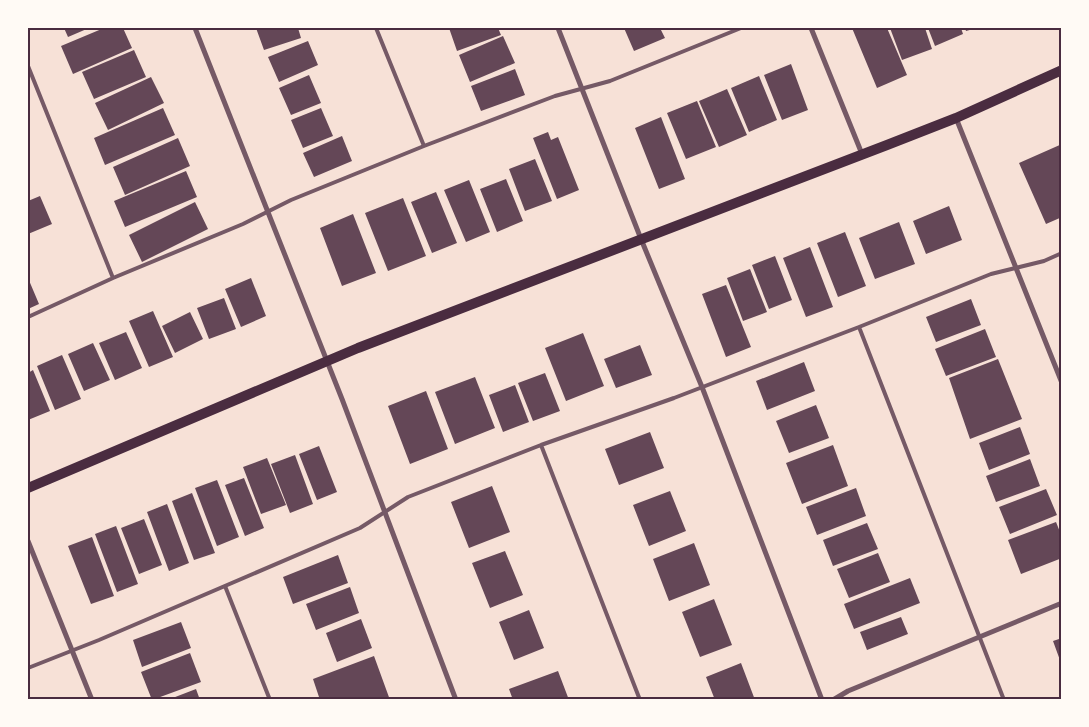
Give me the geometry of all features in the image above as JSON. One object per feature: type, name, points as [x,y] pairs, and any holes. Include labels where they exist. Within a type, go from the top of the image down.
[{"type":"main road","points":[[28,488],[327,360],[956,118],[1062,70]]},
{"type":"street","points":[[195,28],[327,360],[456,700]]},
{"type":"street","points":[[558,28],[641,239],[702,387],[822,700]]},
{"type":"street","points":[[810,28],[862,155]]},
{"type":"street","points":[[956,118],[1062,383]]},
{"type":"street","points":[[28,541],[92,700]]},
{"type":"street","points":[[833,700],[848,691],[1062,603]]},
{"type":"lane","points":[[376,28],[424,146]]},
{"type":"lane","points":[[28,317],[113,278],[243,224],[291,200],[424,146],[554,96],[610,81],[741,28]]},
{"type":"lane","points":[[28,66],[113,278]]},
{"type":"lane","points":[[28,668],[360,528],[408,497],[541,445],[702,387],[991,274],[1044,261],[1062,253]]},
{"type":"lane","points":[[858,327],[1004,700]]},
{"type":"lane","points":[[541,445],[640,700]]},
{"type":"lane","points":[[225,586],[270,700]]},
{"type":"building","points":[[64,28],[89,28],[68,37]]},
{"type":"building","points":[[104,28],[123,28],[132,48],[73,74],[61,46]]},
{"type":"building","points":[[256,28],[298,28],[301,38],[264,50]]},
{"type":"building","points":[[449,28],[498,28],[501,35],[457,51]]},
{"type":"building","points":[[624,28],[660,28],[665,38],[634,51]]},
{"type":"building","points":[[852,28],[887,28],[907,75],[877,88]]},
{"type":"building","points":[[890,28],[925,28],[932,49],[902,60]]},
{"type":"building","points":[[928,28],[961,28],[963,34],[935,46]]},
{"type":"building","points":[[965,28],[977,28],[966,31]]},
{"type":"building","points":[[503,36],[515,63],[470,82],[459,55]]},
{"type":"building","points":[[308,41],[318,65],[279,82],[268,57]]},
{"type":"building","points":[[134,50],[146,77],[94,99],[82,72]]},
{"type":"building","points":[[791,64],[808,110],[782,120],[764,75]]},
{"type":"building","points":[[515,69],[525,95],[481,111],[471,86]]},
{"type":"building","points":[[309,75],[321,103],[291,115],[279,88]]},
{"type":"building","points":[[759,76],[777,120],[749,132],[731,88]]},
{"type":"building","points":[[151,77],[164,103],[108,130],[95,103]]},
{"type":"building","points":[[727,89],[747,135],[719,147],[699,101]]},
{"type":"building","points":[[697,101],[716,147],[686,159],[667,113]]},
{"type":"building","points":[[163,108],[175,135],[105,165],[94,138]]},
{"type":"building","points":[[321,108],[333,136],[303,148],[291,120]]},
{"type":"building","points":[[661,117],[685,179],[659,189],[635,128]]},
{"type":"building","points":[[548,132],[551,140],[558,137],[579,190],[557,199],[533,138]]},
{"type":"building","points":[[342,136],[352,161],[314,177],[303,153]]},
{"type":"building","points":[[178,138],[190,166],[125,195],[113,167]]},
{"type":"building","points":[[1062,144],[1062,217],[1046,224],[1019,163]]},
{"type":"building","points":[[535,159],[552,201],[525,211],[509,169]]},
{"type":"building","points":[[186,171],[197,197],[125,227],[114,201]]},
{"type":"building","points":[[506,179],[523,221],[497,232],[480,189]]},
{"type":"building","points":[[469,180],[490,232],[466,242],[444,190]]},
{"type":"building","points":[[436,192],[457,243],[432,253],[411,202]]},
{"type":"building","points":[[40,196],[52,224],[28,234],[28,201]]},
{"type":"building","points":[[403,198],[426,256],[388,271],[365,213]]},
{"type":"building","points":[[195,202],[208,229],[142,262],[129,235]]},
{"type":"building","points":[[949,206],[962,240],[926,254],[913,221]]},
{"type":"building","points":[[353,214],[376,273],[342,286],[320,228]]},
{"type":"building","points":[[899,222],[915,264],[875,279],[859,238]]},
{"type":"building","points":[[845,232],[866,286],[838,297],[817,243]]},
{"type":"building","points":[[810,247],[833,307],[806,317],[783,258]]},
{"type":"building","points":[[775,256],[792,300],[769,309],[752,265]]},
{"type":"building","points":[[750,269],[767,312],[743,321],[727,278]]},
{"type":"building","points":[[28,278],[39,304],[28,309]]},
{"type":"building","points":[[251,278],[266,316],[241,327],[225,289]]},
{"type":"building","points":[[726,285],[751,347],[726,357],[702,294]]},
{"type":"building","points":[[224,298],[236,329],[209,339],[197,308]]},
{"type":"building","points":[[971,299],[981,325],[936,342],[926,317]]},
{"type":"building","points":[[153,311],[173,357],[149,367],[129,321]]},
{"type":"building","points":[[190,312],[203,339],[175,353],[162,326]]},
{"type":"building","points":[[985,329],[996,357],[946,376],[935,349]]},
{"type":"building","points":[[126,332],[142,368],[115,380],[99,343]]},
{"type":"building","points":[[583,333],[604,386],[566,401],[545,348]]},
{"type":"building","points":[[93,343],[110,380],[84,391],[68,354]]},
{"type":"building","points":[[640,345],[652,375],[616,388],[604,359]]},
{"type":"building","points":[[62,355],[81,399],[55,410],[37,366]]},
{"type":"building","points":[[998,359],[1022,419],[970,439],[949,378]]},
{"type":"building","points":[[804,362],[815,391],[767,410],[756,381]]},
{"type":"building","points":[[33,370],[50,411],[28,420],[28,373]]},
{"type":"building","points":[[545,373],[560,411],[533,421],[518,383]]},
{"type":"building","points":[[475,377],[495,428],[455,444],[435,392]]},
{"type":"building","points":[[515,385],[529,422],[503,432],[489,395]]},
{"type":"building","points":[[426,391],[448,449],[410,464],[388,406]]},
{"type":"building","points":[[816,405],[829,438],[789,453],[776,421]]},
{"type":"building","points":[[1020,427],[1030,454],[989,470],[979,443]]},
{"type":"building","points":[[650,432],[664,468],[619,485],[605,449]]},
{"type":"building","points":[[833,445],[848,486],[802,504],[786,463]]},
{"type":"building","points":[[319,446],[337,492],[317,500],[299,454]]},
{"type":"building","points":[[295,455],[313,504],[290,513],[271,464]]},
{"type":"building","points":[[267,458],[286,505],[261,514],[243,467]]},
{"type":"building","points":[[1030,459],[1040,486],[996,502],[986,476]]},
{"type":"building","points":[[244,478],[264,528],[245,536],[225,485]]},
{"type":"building","points":[[217,480],[239,537],[217,546],[195,488]]},
{"type":"building","points":[[492,486],[510,532],[469,548],[451,502]]},
{"type":"building","points":[[856,488],[866,516],[817,535],[806,507]]},
{"type":"building","points":[[1046,489],[1057,515],[1010,534],[999,507]]},
{"type":"building","points":[[670,491],[686,531],[649,546],[633,505]]},
{"type":"building","points":[[192,493],[215,553],[194,560],[172,501]]},
{"type":"building","points":[[167,504],[189,563],[169,571],[147,512]]},
{"type":"building","points":[[144,519],[162,565],[139,574],[121,528]]},
{"type":"building","points":[[1056,522],[1062,537],[1062,558],[1021,574],[1008,540]]},
{"type":"building","points":[[867,523],[878,549],[833,566],[823,540]]},
{"type":"building","points":[[116,526],[138,584],[117,592],[95,534]]},
{"type":"building","points":[[92,537],[114,596],[91,604],[68,546]]},
{"type":"building","points":[[694,543],[710,585],[669,601],[653,559]]},
{"type":"building","points":[[505,551],[523,595],[490,608],[472,563]]},
{"type":"building","points":[[878,553],[890,582],[849,598],[837,569]]},
{"type":"building","points":[[338,555],[348,583],[293,604],[283,577]]},
{"type":"building","points":[[910,578],[920,603],[854,629],[844,604]]},
{"type":"building","points":[[350,587],[359,613],[316,630],[306,604]]},
{"type":"building","points":[[714,599],[732,645],[700,657],[682,612]]},
{"type":"building","points":[[529,610],[544,648],[514,660],[499,622]]},
{"type":"building","points":[[901,617],[908,634],[867,650],[860,632]]},
{"type":"building","points":[[361,619],[372,648],[337,662],[326,633]]},
{"type":"building","points":[[181,622],[191,648],[142,667],[133,640]]},
{"type":"building","points":[[1062,638],[1062,663],[1061,663],[1053,641]]},
{"type":"building","points":[[190,653],[201,682],[152,700],[141,672]]},
{"type":"building","points":[[374,656],[390,700],[320,700],[313,679]]},
{"type":"building","points":[[741,663],[755,700],[715,700],[706,677]]},
{"type":"building","points":[[558,671],[569,700],[513,700],[509,689]]},
{"type":"building","points":[[196,689],[200,700],[170,700],[170,699]]}]
